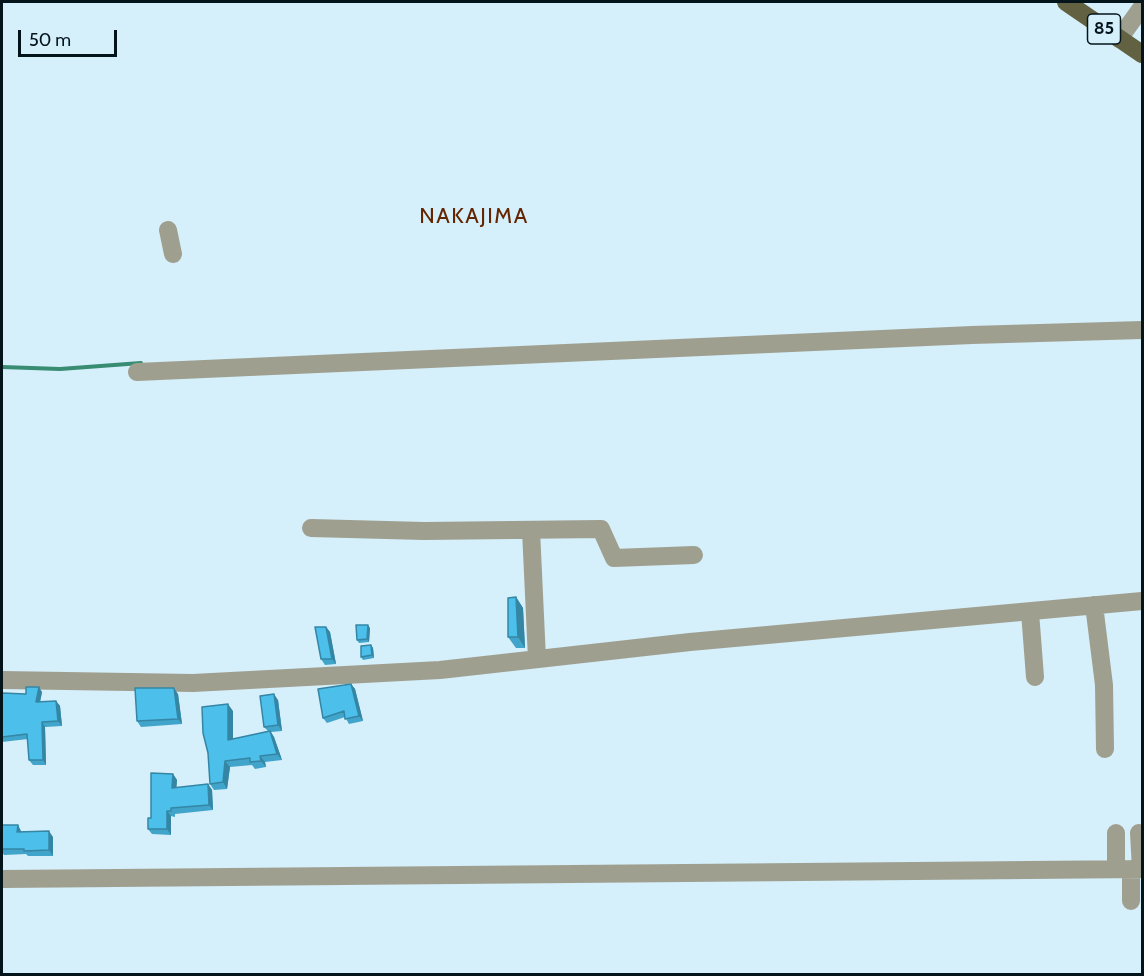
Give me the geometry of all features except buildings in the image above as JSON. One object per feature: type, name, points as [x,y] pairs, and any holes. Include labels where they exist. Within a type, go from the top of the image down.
[{"type":"main road","name":"85","points":[[1066,2],[1143,54]]},
{"type":"street","points":[[1119,39],[1143,7]]},
{"type":"street","points":[[168,230],[173,254]]},
{"type":"street","points":[[137,372],[972,335],[1143,330]]},
{"type":"street","points":[[311,528],[424,531],[601,529],[614,558],[694,555]]},
{"type":"street","points":[[531,530],[537,659]]},
{"type":"street","points":[[2,680],[193,683],[440,670],[690,642],[1143,601]]},
{"type":"street","points":[[1094,605],[1104,685],[1105,748]]},
{"type":"street","points":[[1030,612],[1035,677]]},
{"type":"street","points":[[1116,832],[1133,869]]},
{"type":"street","points":[[1131,902],[1133,869],[1139,833]]},
{"type":"street","points":[[2,879],[1133,869]]},
{"type":"waterway","points":[[2,367],[60,369],[141,363]]},
{"type":"district","name":"NAKAJIMA","points":[[474,217]]}]
